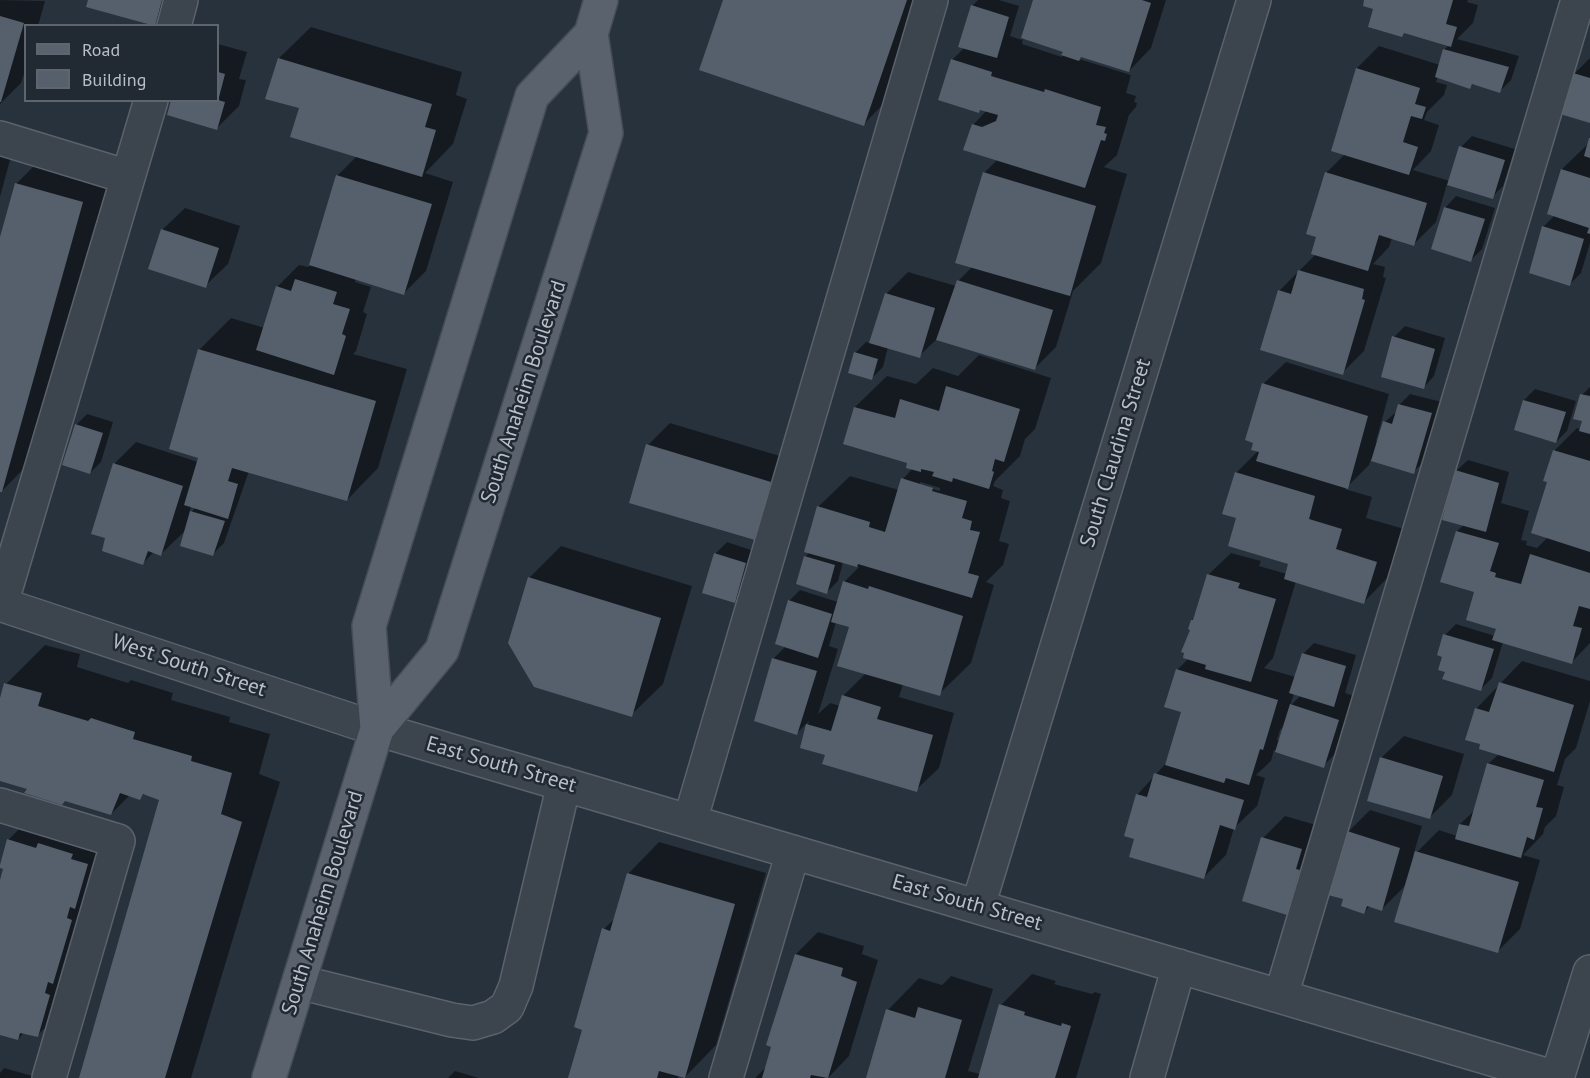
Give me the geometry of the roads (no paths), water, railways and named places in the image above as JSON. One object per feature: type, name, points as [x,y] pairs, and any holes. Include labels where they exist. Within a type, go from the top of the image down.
[{"type":"main road","name":"South Anaheim Boulevard","points":[[377,729],[442,650],[606,133],[591,34],[601,0]]},
{"type":"main road","name":"South Anaheim Boulevard","points":[[269,1078],[377,729],[369,626],[532,96],[591,34]]},
{"type":"street","points":[[175,24],[181,0]]},
{"type":"street","points":[[690,821],[931,0]]},
{"type":"street","name":"South Claudina Street","points":[[978,906],[1254,0]]},
{"type":"street","points":[[1281,996],[1578,0]]},
{"type":"street","points":[[0,604],[150,102]]},
{"type":"street","points":[[0,138],[128,177]]},
{"type":"street","name":"West South Street","points":[[0,604],[377,729]]},
{"type":"street","name":"East South Street","points":[[377,729],[1557,1078]]},
{"type":"street","points":[[300,982],[452,1020],[473,1023],[493,1017],[507,1007],[516,986],[564,784]]},
{"type":"street","points":[[0,805],[118,841],[49,1078]]},
{"type":"street","points":[[726,1078],[793,852]]},
{"type":"street","points":[[1147,1078],[1179,966]]},
{"type":"street","points":[[1557,1078],[1590,972]]}]
